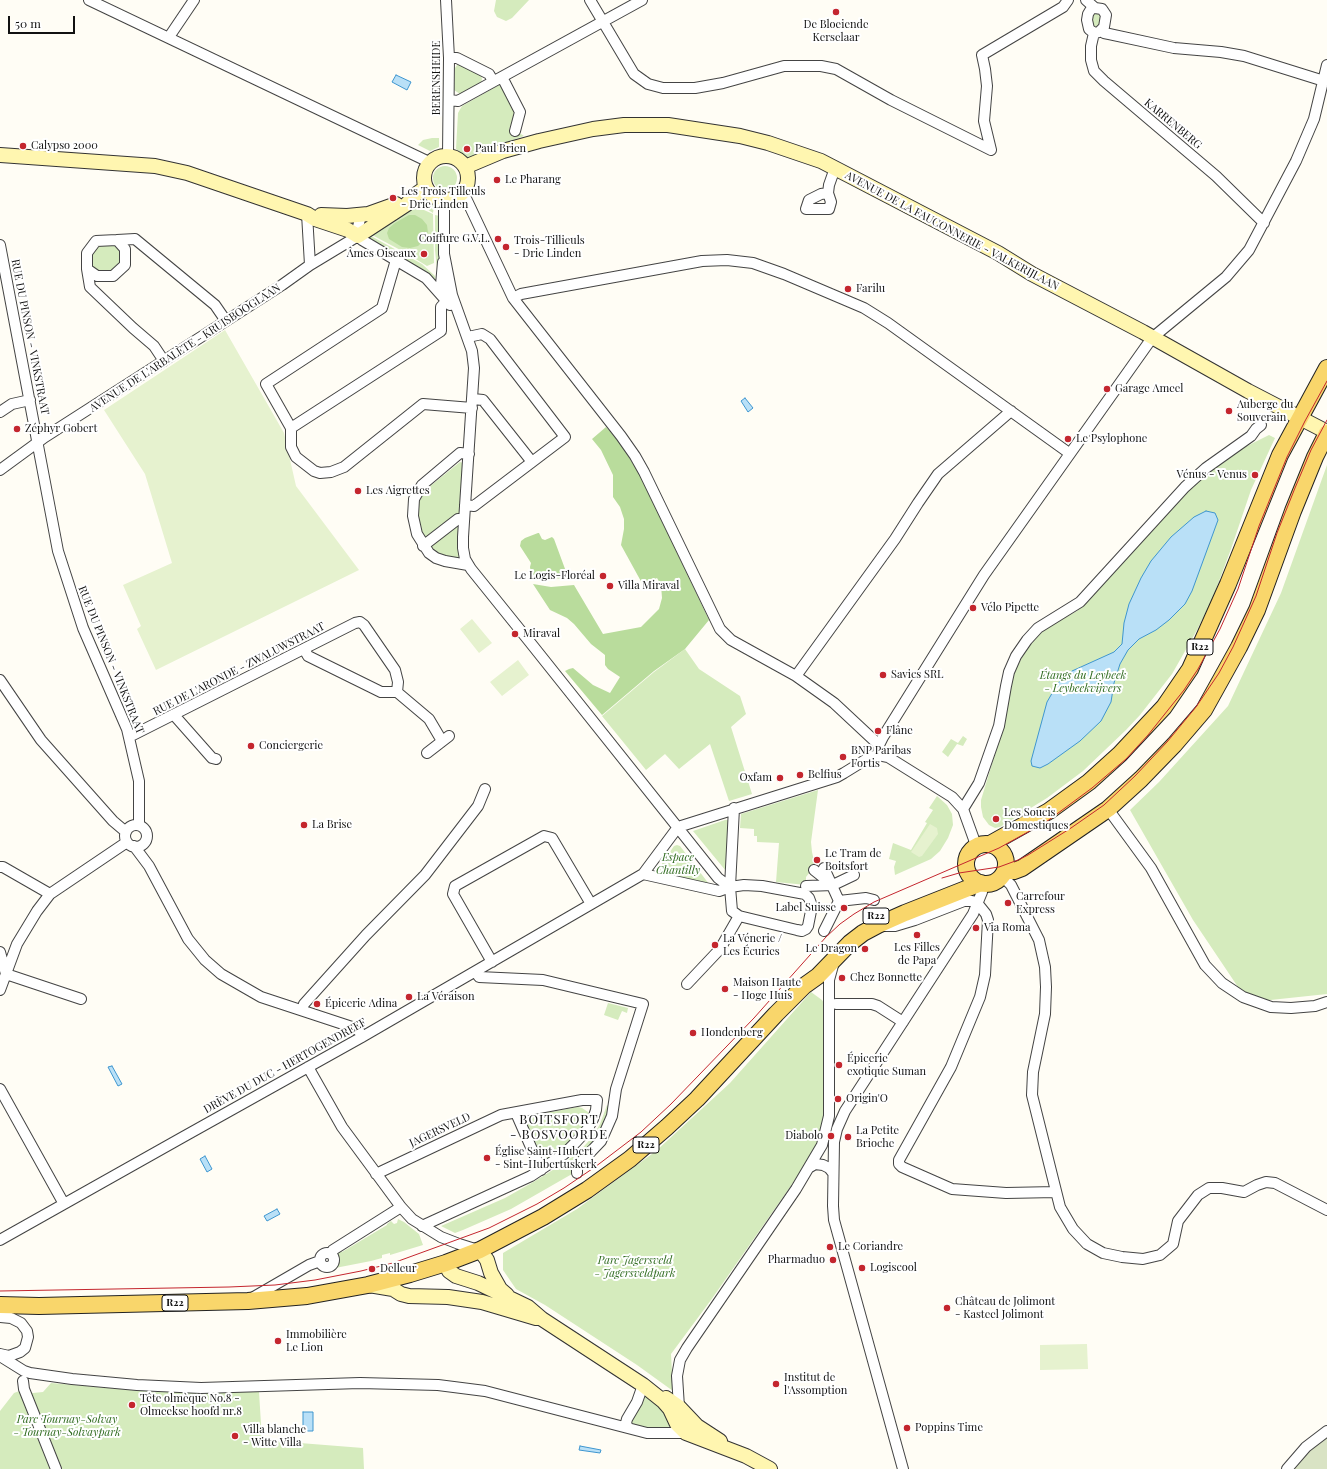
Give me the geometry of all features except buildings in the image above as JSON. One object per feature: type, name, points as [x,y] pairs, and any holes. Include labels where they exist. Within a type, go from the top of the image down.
[{"type":"main road","name":"R22","points":[[975,880],[966,868],[966,860],[970,850],[1049,811],[1090,782],[1120,754],[1164,707],[1190,669],[1228,584],[1280,455],[1327,368]]},
{"type":"main road","name":"R22","points":[[804,986],[812,972],[836,946],[871,919],[888,909],[975,880],[993,883],[1004,874],[1022,868],[1108,809],[1141,779],[1174,745],[1204,710],[1224,675],[1257,610],[1293,511],[1327,432]]},
{"type":"main road","points":[[983,844],[997,846],[1004,854],[1006,861],[1004,874]]},
{"type":"main road","name":"R22","points":[[0,1305],[39,1306],[248,1301],[307,1296],[368,1285],[410,1274],[446,1263],[480,1250],[543,1217],[574,1198],[630,1159],[697,1099],[776,1014],[804,986],[818,976],[850,944],[878,925],[975,880]]},
{"type":"main road","name":"R22","points":[[0,1311],[39,1306]]},
{"type":"street","points":[[89,0],[429,162]]},
{"type":"street","points":[[169,37],[194,0]]},
{"type":"street","name":"BERENSHEIDE","points":[[446,0],[449,58],[448,155]]},
{"type":"street","points":[[590,0],[634,74],[648,84],[663,88],[695,88],[723,83],[784,66],[821,66],[836,69],[891,100],[991,150],[984,121],[987,86],[986,69],[982,56],[1063,7],[1068,0]]},
{"type":"street","points":[[449,100],[458,101],[642,0]]},
{"type":"street","points":[[1086,0],[1095,8],[1102,9],[1106,15],[1105,24],[1098,31]]},
{"type":"street","points":[[1095,8],[1091,9],[1088,14],[1090,29],[1174,48],[1221,52],[1244,56],[1324,80]]},
{"type":"street","name":"KARRENBERG","points":[[1098,31],[1091,46],[1091,60],[1094,71],[1216,176],[1264,222]]},
{"type":"street","points":[[449,58],[457,58],[498,79],[520,112],[515,131]]},
{"type":"street","points":[[678,827],[734,808],[815,784],[844,773],[879,750],[984,575],[1069,453],[1152,338],[1226,277],[1249,250],[1296,161],[1314,119],[1327,65]]},
{"type":"street","name":"AVENUE DE LA FAUCONNERIE - VALKERIJLAAN","points":[[465,167],[504,151],[549,138],[593,129],[624,125],[668,125],[740,136],[768,143],[821,161],[836,168],[998,253],[1032,274],[1327,432]]},
{"type":"street","points":[[0,155],[154,166],[187,174],[309,215],[348,230],[426,278],[449,298],[468,337],[472,350],[474,368],[463,548],[468,565],[718,878],[730,887]]},
{"type":"street","points":[[309,215],[365,215],[420,192],[444,200],[451,199],[463,192],[468,181],[465,167],[460,160],[448,155],[438,156],[429,162],[425,168],[420,192]]},
{"type":"street","points":[[828,193],[829,185],[836,168]]},
{"type":"street","name":"AVENUE DE L'ARBALÈTE - KRUISBOOGLAAN","points":[[0,470],[46,437],[310,265],[371,228],[407,204],[420,192]]},
{"type":"street","points":[[463,192],[512,298],[621,436],[635,456],[720,629],[731,640],[796,676],[834,704],[879,750],[888,757],[952,797],[964,801],[965,807]]},
{"type":"street","points":[[444,200],[444,254],[449,298]]},
{"type":"street","points":[[309,215],[310,265]]},
{"type":"street","points":[[365,215],[372,220],[371,228]]},
{"type":"street","points":[[358,236],[357,230],[365,215]]},
{"type":"street","points":[[164,361],[154,346],[90,287],[87,269],[87,253],[96,241],[135,239],[215,306],[226,321]]},
{"type":"street","points":[[87,269],[97,276],[113,276],[125,265],[125,249],[117,240]]},
{"type":"street","name":"RUE DU PINSON - VINKSTRAAT","points":[[0,245],[58,552],[83,628],[127,728],[139,781],[139,826],[144,829],[147,835],[145,841],[132,841]]},
{"type":"street","points":[[396,260],[382,308],[266,384],[291,428],[291,447],[296,457],[314,471],[331,472],[344,467],[422,404],[472,404],[483,400],[532,462]]},
{"type":"street","points":[[512,298],[521,294],[702,261],[727,260],[753,263],[784,274],[864,308],[888,323],[1069,453]]},
{"type":"street","points":[[291,428],[441,331],[441,306],[449,298]]},
{"type":"street","points":[[465,505],[474,506],[565,437],[490,340],[482,334],[468,337]]},
{"type":"street","points":[[0,412],[12,404],[30,400]]},
{"type":"street","points":[[796,676],[895,539],[938,474],[1011,411]]},
{"type":"street","points":[[965,807],[979,783],[991,752],[999,726],[1010,672],[1016,656],[1027,640],[1038,628],[1080,602],[1185,487],[1206,468],[1251,436],[1261,425]]},
{"type":"street","points":[[468,565],[436,558],[429,553],[423,546],[417,534],[412,516],[415,495],[422,485],[460,453],[469,454]]},
{"type":"street","points":[[423,546],[458,519],[464,519]]},
{"type":"street","name":"RUE DE L'ARONDE - ZWALUWSTRAAT","points":[[129,737],[355,623],[360,622],[364,624],[395,670],[398,682],[397,692]]},
{"type":"street","points":[[304,649],[308,656],[381,692],[397,692],[429,719],[446,738],[427,753]]},
{"type":"street","points":[[0,680],[41,740],[132,841],[149,866],[188,939],[205,960],[221,974],[260,997],[352,1027],[359,1031],[362,1037]]},
{"type":"street","points":[[174,715],[212,758],[216,759]]},
{"type":"street","points":[[302,1010],[304,1004],[366,935],[425,875],[478,806],[485,789]]},
{"type":"street","points":[[965,807],[970,807],[983,844]]},
{"type":"street","points":[[643,874],[719,891],[730,887],[744,884],[805,894],[812,902],[812,906],[808,926],[802,931],[743,917],[732,911],[730,887],[734,808]]},
{"type":"street","points":[[1108,809],[1152,868],[1205,965],[1222,983],[1243,997],[1271,1007],[1291,1008],[1315,1006],[1327,1002]]},
{"type":"street","points":[[132,841],[131,826],[139,826]]},
{"type":"street","name":"DRÈVE DU DUC - HERTOGENDREEF","points":[[0,1240],[362,1037],[643,874],[678,827]]},
{"type":"street","points":[[492,962],[453,894],[455,886],[544,836],[552,838],[591,904]]},
{"type":"street","points":[[0,990],[17,944],[37,911],[50,894],[132,841]]},
{"type":"street","points":[[0,867],[3,867],[50,894]]},
{"type":"street","points":[[824,868],[839,901],[824,931]]},
{"type":"street","points":[[814,870],[833,885]]},
{"type":"street","points":[[1004,874],[1012,885],[1039,940],[1045,967],[1045,1014],[1033,1072],[1032,1095],[1060,1207],[1073,1229],[1087,1244],[1103,1253],[1143,1259],[1160,1255],[1172,1244],[1178,1221],[1198,1195],[1209,1188],[1222,1188],[1244,1192],[1266,1182],[1275,1183],[1327,1210]]},
{"type":"street","points":[[806,886],[833,885],[854,875]]},
{"type":"street","points":[[903,1469],[838,1238],[833,1206],[834,1142],[837,1129],[845,1111],[973,914],[982,892],[975,880]]},
{"type":"street","points":[[839,901],[866,898],[874,900]]},
{"type":"street","points":[[878,925],[888,927],[895,926],[964,901],[972,901],[978,904],[986,914],[988,920],[985,975],[980,997],[951,1067],[899,1160],[899,1164],[902,1167],[952,1189],[1006,1193],[1056,1192]]},
{"type":"street","points":[[687,984],[720,949],[743,917]]},
{"type":"street","points":[[0,952],[6,974]]},
{"type":"street","points":[[679,1407],[677,1376],[680,1360],[810,1167],[824,1139],[829,1120],[830,1106],[829,980],[835,958]]},
{"type":"street","points":[[476,972],[479,977],[543,980],[644,1004],[616,1089],[612,1116],[603,1137],[579,1164],[577,1169],[578,1173]]},
{"type":"street","points":[[6,974],[81,999]]},
{"type":"street","points":[[836,1004],[872,1004],[878,1006],[903,1022]]},
{"type":"street","points":[[308,1067],[342,1127],[400,1207],[422,1226],[452,1242],[480,1250],[500,1289],[508,1297]]},
{"type":"street","points":[[0,1089],[64,1204]]},
{"type":"street","name":"JAGERSVELD","points":[[376,1174],[501,1115],[582,1100],[614,1098]]},
{"type":"street","points":[[422,1226],[512,1185],[541,1170],[576,1144],[594,1119],[597,1100]]},
{"type":"street","points":[[830,1106],[837,1111],[845,1111]]},
{"type":"street","points":[[516,1113],[541,1170]]},
{"type":"street","points":[[810,1167],[815,1164],[823,1165],[833,1173]]},
{"type":"street","points":[[248,1301],[308,1266],[320,1261],[325,1267],[332,1265],[334,1258],[331,1254],[333,1250],[400,1207]]},
{"type":"street","points":[[446,1263],[448,1271],[456,1276],[478,1283],[496,1293],[528,1307],[542,1319],[648,1389],[670,1400],[679,1407],[697,1426],[713,1437],[770,1469]]},
{"type":"street","points":[[368,1285],[393,1289],[401,1294],[410,1296],[448,1297],[482,1302],[542,1319]]},
{"type":"street","points":[[0,1317],[16,1320],[21,1323],[27,1331],[27,1344],[25,1348],[17,1354],[9,1356],[0,1355]]},
{"type":"street","points":[[17,1354],[24,1365],[24,1389],[28,1401],[56,1469]]},
{"type":"street","points":[[0,1355],[23,1376],[137,1385],[201,1388],[360,1383],[438,1385],[485,1391],[653,1434],[689,1435],[746,1456]]},
{"type":"street","points":[[628,1428],[626,1423],[627,1419],[637,1402],[648,1389]]},
{"type":"street","points":[[648,1389],[670,1409],[677,1424],[689,1435]]},
{"type":"street","points":[[1287,1469],[1306,1447],[1327,1431]]},
{"type":"green space","points":[[496,0],[529,0],[512,18],[506,21],[497,17],[494,11]]},
{"type":"green space","points":[[1098,12],[1102,16],[1102,23],[1095,27],[1093,26],[1091,20],[1093,14]]},
{"type":"green space","points":[[461,64],[481,75],[482,79],[481,83],[460,94],[454,90],[455,68],[457,65]]},
{"type":"green space","points":[[499,85],[501,86],[515,112],[509,130],[510,132],[518,132],[524,136],[482,151],[468,158],[456,149],[458,113],[462,106]]},
{"type":"green space","points":[[439,138],[439,147],[430,151],[418,145],[423,140]]},
{"type":"green space","points":[[445,166],[450,167],[456,173],[456,183],[450,189],[445,190],[440,189],[434,183],[433,178],[434,173],[440,167]]},
{"type":"green space","points":[[424,200],[434,206],[433,213],[419,204]]},
{"type":"green space","points":[[417,205],[433,214],[434,263],[427,266],[372,235]]},
{"type":"green space","points":[[409,215],[415,215],[422,219],[427,225],[428,233],[425,239],[418,246],[410,248],[402,247],[389,239],[387,233],[389,228],[395,223]]},
{"type":"green space","points":[[435,215],[440,216],[440,266],[438,279],[435,250]]},
{"type":"green space","points":[[371,236],[422,264],[435,276],[436,282],[418,267],[371,241],[368,237]]},
{"type":"green space","points":[[113,242],[122,250],[123,263],[114,274],[99,274],[92,268],[91,254],[100,243]]},
{"type":"green space","points":[[225,330],[284,433],[296,486],[359,570],[156,670],[137,629],[141,626],[123,585],[172,563],[145,474],[104,410]]},
{"type":"green space","points":[[606,427],[618,440],[640,475],[709,620],[685,649],[654,671],[602,715],[565,671],[573,668],[593,685],[610,693],[620,677],[608,669],[605,665],[605,655],[591,644],[574,624],[567,618],[550,610],[533,584],[551,587],[574,585],[603,634],[641,627],[659,609],[662,598],[661,585],[657,578],[643,585],[621,545],[624,519],[620,507],[613,497],[613,475],[601,450],[592,439]]},
{"type":"green space","name":"Étangs du Leybeek - Leybeekvijvers","points":[[1269,435],[1275,438],[1251,490],[1212,600],[1172,674],[1140,715],[1083,771],[1047,798],[1000,827],[995,828],[989,825],[983,817],[981,800],[1005,721],[1013,675],[1025,651],[1045,629],[1077,611],[1086,603],[1175,504],[1205,475],[1243,448]]},
{"type":"green space","points":[[460,462],[463,463],[458,544],[459,558],[445,558],[434,552],[424,540],[417,526],[417,507],[424,491]]},
{"type":"green space","points":[[1327,465],[1327,994],[1261,1001],[1240,990],[1193,920],[1130,810],[1159,782],[1228,706],[1281,593]]},
{"type":"green space","points":[[538,533],[542,539],[545,540],[552,537],[554,539],[568,577],[567,579],[538,577],[531,573],[531,563],[520,546],[521,541],[525,538]]},
{"type":"green space","points":[[472,619],[492,643],[479,653],[460,629]]},
{"type":"green space","points":[[685,649],[699,669],[740,696],[746,714],[731,727],[752,794],[729,801],[710,744],[679,769],[665,754],[646,770],[602,716],[654,672]]},
{"type":"green space","points":[[518,660],[529,675],[502,696],[490,682]]},
{"type":"green space","points":[[963,736],[967,739],[963,746],[957,744],[948,757],[942,752],[951,739],[958,743]]},
{"type":"green space","points":[[818,790],[811,842],[816,870],[810,872],[806,877],[806,885],[776,882],[779,843],[757,842],[757,836],[754,836],[754,829],[740,828],[741,814]]},
{"type":"green space","points":[[937,796],[947,805],[952,814],[953,825],[948,838],[940,851],[931,859],[895,875],[894,867],[896,861],[889,859],[893,843],[911,850],[927,823],[925,822],[933,810],[929,808]]},
{"type":"green space","points":[[728,820],[726,871],[693,831]]},
{"type":"green space","points":[[930,824],[937,828],[938,834],[922,856],[919,857],[911,852]]},
{"type":"green space","name":"Espace Chantilly","points":[[674,846],[680,846],[709,884],[658,874],[657,871]]},
{"type":"green space","name":"Parc Jagersveld - Jagersveldpark","points":[[811,992],[822,1000],[830,1013],[827,1114],[818,1147],[711,1300],[671,1354],[673,1391],[637,1365],[545,1305],[516,1289],[503,1270],[503,1253],[577,1209],[656,1151],[730,1083]]},
{"type":"green space","points":[[608,1003],[628,1008],[627,1013],[622,1011],[618,1020],[604,1015]]},
{"type":"green space","points":[[607,1105],[609,1113],[601,1135],[572,1169],[572,1174],[511,1209],[463,1230],[455,1233],[441,1226],[505,1198],[564,1163],[579,1152],[593,1136],[600,1124]]},
{"type":"green space","points":[[578,1107],[588,1112],[590,1117],[587,1123],[564,1149],[547,1159],[543,1158],[526,1123],[527,1118],[530,1116]]},
{"type":"green space","points":[[398,1219],[419,1234],[423,1245],[390,1255],[390,1253],[382,1255],[382,1258],[371,1261],[330,1269],[336,1264],[338,1252],[341,1250],[342,1252],[387,1225],[391,1221],[394,1224],[397,1223]]},
{"type":"green space","points":[[1087,1344],[1088,1369],[1040,1370],[1040,1345]]},
{"type":"green space","name":"Parc Tournay-Solvay - Tournay-Solvaypark","points":[[51,1383],[154,1392],[259,1392],[262,1440],[363,1448],[364,1469],[0,1469],[0,1411],[14,1393],[22,1390],[33,1393],[43,1392]]},
{"type":"green space","points":[[645,1395],[658,1400],[670,1426],[656,1430],[632,1424],[630,1421],[639,1401]]},
{"type":"green space","points":[[1327,1437],[1327,1469],[1293,1469],[1312,1447]]},
{"type":"water","points":[[396,75],[411,82],[407,90],[392,82]]},
{"type":"water","points":[[745,398],[753,408],[748,412],[741,401]]},
{"type":"water","points":[[1206,511],[1215,513],[1218,520],[1192,591],[1185,604],[1169,620],[1156,630],[1139,639],[1128,650],[1120,664],[1114,683],[1111,702],[1101,721],[1080,741],[1048,764],[1040,768],[1032,766],[1031,761],[1047,702],[1058,683],[1072,671],[1114,652],[1122,644],[1124,623],[1129,604],[1151,561],[1171,537],[1194,517]]},
{"type":"water","points":[[112,1066],[122,1084],[118,1086],[108,1067]]},
{"type":"water","points":[[205,1156],[212,1169],[207,1172],[200,1159]]},
{"type":"water","points":[[277,1209],[280,1214],[267,1221],[264,1216]]},
{"type":"water","points":[[303,1412],[313,1412],[313,1431],[303,1431]]},
{"type":"water","points":[[580,1446],[601,1450],[600,1453],[579,1450]]},
{"type":"tram line","points":[[0,1291],[275,1285],[315,1280],[361,1271],[393,1263],[489,1228],[537,1204],[595,1167],[641,1132],[671,1104],[754,1018],[826,937],[840,924],[874,902],[999,848],[1046,822],[1092,788],[1126,759],[1148,735],[1184,690],[1198,669],[1220,629],[1238,589],[1259,526],[1287,457],[1327,381]]},
{"type":"tram line","points":[[942,878],[959,873],[999,867],[1028,855],[1104,805],[1135,776],[1167,742],[1196,707],[1219,673],[1233,647],[1256,596],[1277,533],[1295,488],[1311,450],[1327,420]]},
{"type":"place","name":"De Bloeiende Kerselaar","points":[[836,12]]},
{"type":"place","name":"Calypso 2000","points":[[23,146]]},
{"type":"place","name":"Paul Brien","points":[[467,149]]},
{"type":"place","name":"Le Pharang","points":[[497,180]]},
{"type":"place","name":"Les Trois Tilleuls - Drie Linden","points":[[393,198]]},
{"type":"place","name":"Coiffure G.V.L.","points":[[498,239]]},
{"type":"place","name":"Trois-Tillieuls - Drie Linden","points":[[506,247]]},
{"type":"place","name":"Âmes Oiseaux","points":[[424,254]]},
{"type":"place","name":"Farilu","points":[[848,289]]},
{"type":"place","name":"Garage Ameel","points":[[1107,389]]},
{"type":"place","name":"Auberge du Souverain","points":[[1229,411]]},
{"type":"place","name":"Zéphyr Gobert","points":[[17,429]]},
{"type":"place","name":"Le Psylophone","points":[[1068,439]]},
{"type":"place","name":"Vénus - Venus","points":[[1255,475]]},
{"type":"place","name":"Les Aigrettes","points":[[358,491]]},
{"type":"place","name":"Le Logis-Floréal","points":[[603,576]]},
{"type":"place","name":"Villa Miraval","points":[[610,586]]},
{"type":"place","name":"Vélo Pipette","points":[[973,608]]},
{"type":"place","name":"Miraval","points":[[515,634]]},
{"type":"place","name":"Savics SRL","points":[[883,675]]},
{"type":"place","name":"Flâne","points":[[878,731]]},
{"type":"place","name":"Conciergerie","points":[[251,746]]},
{"type":"place","name":"BNP Paribas Fortis","points":[[843,757]]},
{"type":"place","name":"Belfius","points":[[800,775]]},
{"type":"place","name":"Oxfam","points":[[780,778]]},
{"type":"place","name":"Les Soucis Domestiques","points":[[996,819]]},
{"type":"place","name":"La Brise","points":[[304,825]]},
{"type":"place","name":"Le Tram de Boitsfort","points":[[817,860]]},
{"type":"place","name":"Carrefour Express","points":[[1008,903]]},
{"type":"place","name":"Label Suisse","points":[[844,908]]},
{"type":"place","name":"Via Roma","points":[[976,928]]},
{"type":"place","name":"Les Filles de Papa","points":[[917,935]]},
{"type":"place","name":"La Vénerie / Les Écuries","points":[[715,945]]},
{"type":"place","name":"Le Dragon","points":[[865,949]]},
{"type":"place","name":"Chez Bonnette","points":[[842,978]]},
{"type":"place","name":"Maison Haute - Hoge Huis","points":[[725,989]]},
{"type":"place","name":"La Véraison","points":[[409,997]]},
{"type":"place","name":"Épicerie Adina","points":[[317,1004]]},
{"type":"place","name":"Hondenberg","points":[[693,1033]]},
{"type":"place","name":"Épicerie exotique Suman","points":[[839,1065]]},
{"type":"place","name":"Origin'O","points":[[838,1099]]},
{"type":"place","name":"Diabolo","points":[[831,1136]]},
{"type":"place","name":"La Petite Brioche","points":[[848,1137]]},
{"type":"place","name":"Église Saint-Hubert - Sint-Hubertuskerk","points":[[487,1158]]},
{"type":"place","name":"Le Coriandre","points":[[830,1247]]},
{"type":"place","name":"Pharmaduo","points":[[833,1260]]},
{"type":"place","name":"Logiscool","points":[[862,1268]]},
{"type":"place","name":"Delleur","points":[[372,1269]]},
{"type":"place","name":"Château de Jolimont - Kasteel Jolimont","points":[[947,1308]]},
{"type":"place","name":"Immobilière Le Lion","points":[[278,1341]]},
{"type":"place","name":"Institut de l'Assomption","points":[[776,1384]]},
{"type":"place","name":"Tête olmèque No.8 - Olmeekse hoofd nr.8","points":[[132,1405]]},
{"type":"place","name":"Poppins Time","points":[[907,1428]]},
{"type":"place","name":"Villa blanche - Witte Villa","points":[[235,1436]]},
{"type":"district","name":"BOITSFORT - BOSVOORDE","points":[[559,1128]]}]
